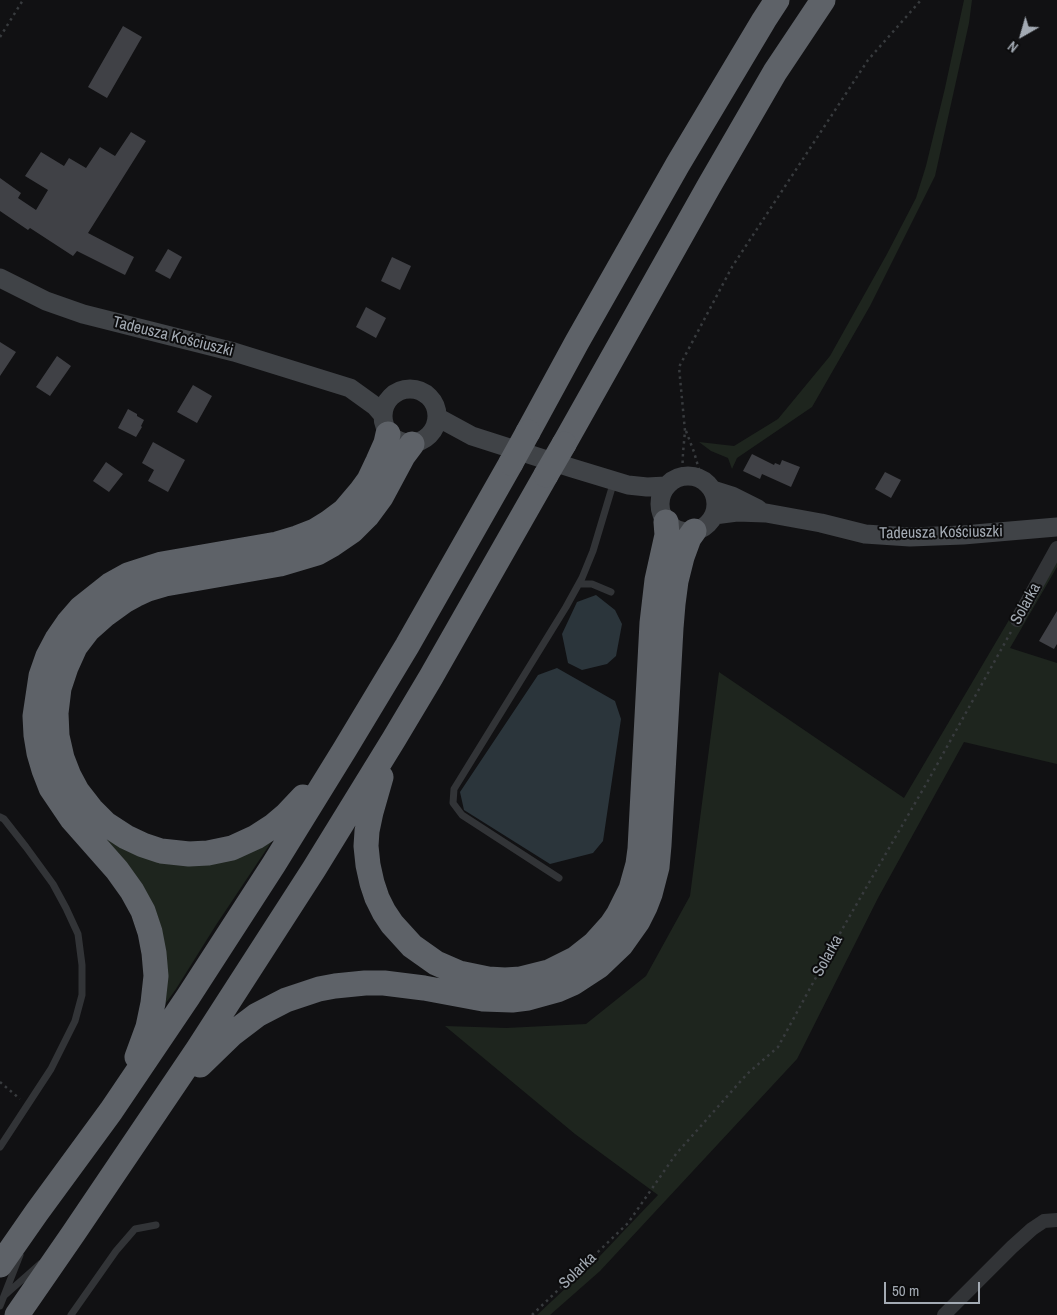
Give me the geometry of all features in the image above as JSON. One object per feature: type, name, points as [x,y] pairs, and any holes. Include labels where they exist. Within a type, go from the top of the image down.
[{"type":"highway","points":[[0,1265],[36,1212],[111,1111],[247,906],[345,749],[412,637],[511,464],[577,342],[678,164],[777,0]]},
{"type":"highway","points":[[7,1304],[73,1234],[281,921],[394,739],[497,562],[751,113],[775,72],[823,0]]},
{"type":"highway","points":[[111,1111],[137,1056],[148,1027],[156,976],[154,953],[148,925],[132,891],[117,870],[72,819],[51,788],[44,770],[36,735],[35,716],[41,676],[48,656],[68,623],[81,608],[110,585],[128,575],[162,564],[278,544],[315,531],[328,523],[344,511],[368,480],[386,443],[385,424]]},
{"type":"highway","points":[[345,749],[286,815],[256,837],[232,848],[208,853],[189,854],[162,851],[126,837],[106,824],[77,792],[62,758],[57,736],[56,713],[59,688],[75,648],[88,630],[106,614],[129,598],[148,589],[165,584],[280,564],[317,552],[334,544],[367,516],[381,497],[403,456],[412,444]]},
{"type":"highway","points":[[394,739],[371,812],[366,846],[368,865],[377,898],[392,924],[401,935],[412,946],[436,963],[459,973],[488,979],[506,980],[537,976],[561,967],[586,952],[603,935],[618,915],[631,889],[638,864],[652,623],[657,580],[667,535],[663,514]]},
{"type":"highway","points":[[152,1116],[220,1044],[232,1034],[257,1015],[302,994],[335,986],[366,983],[404,985],[483,999],[512,1000],[528,998],[557,990],[573,983],[599,966],[621,945],[638,921],[645,907],[657,867],[660,845],[670,628],[676,581],[682,556],[694,531]]},
{"type":"street","name":"Tadeusza Kościuszki","points":[[0,278],[46,301],[82,314],[234,352],[350,388],[367,388],[384,393],[394,393]]},
{"type":"street","name":"Tadeusza Kościuszki","points":[[350,388],[374,406],[385,424]]},
{"type":"street","points":[[408,389],[422,392],[433,402],[435,424],[423,440],[412,444],[402,442],[385,424],[385,405],[394,393],[408,389]]},
{"type":"street","points":[[435,424],[457,435],[472,436],[621,483],[646,487],[694,476],[708,485],[716,498],[717,506],[714,515],[700,529],[682,531],[674,528],[655,501],[621,483]]},
{"type":"street","points":[[663,514],[661,495],[674,481]]},
{"type":"street","name":"Tadeusza Kościuszki","points":[[708,485],[766,514]]},
{"type":"street","name":"Tadeusza Kościuszki","points":[[714,515],[737,512],[766,514],[821,523],[865,534],[910,537],[963,535],[1057,527]]},
{"type":"street","name":"Solarka","points":[[1017,620],[1057,548]]},
{"type":"street","points":[[944,1315],[1032,1229],[1044,1222],[1057,1220]]},
{"type":"lane","points":[[559,878],[462,815],[453,803],[454,789],[579,584],[621,483]]},
{"type":"lane","points":[[579,584],[592,584],[611,592]]},
{"type":"lane","points":[[0,817],[4,819],[53,884],[78,934],[82,965],[82,995],[75,1021],[51,1069],[0,1147]]},
{"type":"lane","points":[[26,1240],[36,1212]]},
{"type":"lane","points":[[71,1315],[116,1251],[135,1229],[156,1226]]},
{"type":"lane","points":[[0,1306],[7,1304],[22,1250]]},
{"type":"path","points":[[0,37],[23,0]]},
{"type":"path","points":[[674,481],[683,453],[685,431],[679,366],[732,267],[868,60],[921,0]]},
{"type":"path","points":[[685,431],[708,485]]},
{"type":"path","name":"Solarka","points":[[532,1315],[628,1223],[676,1154],[747,1074],[778,1047],[844,926],[1017,620]]},
{"type":"path","points":[[0,1082],[27,1105]]},
{"type":"shaded area","points":[[964,0],[972,0],[969,23],[935,176],[870,306],[812,407],[737,458],[732,469],[728,458],[711,451],[699,442],[734,446],[778,419],[830,356],[916,198],[926,166],[945,88]]},
{"type":"shaded area","points":[[1057,546],[1057,567],[1010,648],[1057,663],[1057,764],[964,742],[878,898],[797,1059],[600,1271],[550,1315],[537,1315],[599,1257],[658,1195],[575,1134],[445,1026],[506,1028],[586,1024],[646,976],[690,896],[719,672],[904,798],[1052,547]]},
{"type":"shaded area","points":[[596,595],[615,610],[622,624],[616,656],[607,664],[582,670],[568,663],[562,634],[577,602]]},
{"type":"shaded area","points":[[557,668],[615,701],[621,719],[603,841],[593,853],[550,864],[464,810],[460,792],[538,675]]},
{"type":"shaded area","points":[[64,784],[127,848],[274,838],[163,1007],[165,959]]},
{"type":"building","points":[[123,26],[142,37],[107,98],[88,87]]},
{"type":"building","points":[[131,132],[146,141],[88,233],[134,257],[125,275],[77,251],[73,256],[0,211],[0,178],[21,193],[18,198],[36,210],[48,190],[25,176],[41,152],[64,166],[69,158],[86,168],[100,147],[115,156]]},
{"type":"building","points":[[168,249],[182,257],[170,279],[155,271]]},
{"type":"building","points":[[392,257],[411,266],[400,290],[381,281]]},
{"type":"building","points":[[366,307],[386,318],[376,338],[356,327]]},
{"type":"building","points":[[0,342],[16,352],[0,376]]},
{"type":"building","points":[[57,356],[71,366],[50,396],[36,387]]},
{"type":"building","points":[[193,385],[212,396],[197,423],[177,412]]},
{"type":"building","points":[[128,409],[144,420],[136,437],[118,428]]},
{"type":"building","points":[[153,442],[185,460],[168,492],[148,481],[154,470],[142,463]]},
{"type":"building","points":[[752,454],[774,465],[775,463],[780,465],[782,460],[800,467],[791,487],[762,474],[760,479],[743,471]]},
{"type":"building","points":[[106,462],[123,474],[109,492],[93,481]]},
{"type":"building","points":[[885,472],[901,480],[891,498],[875,489]]},
{"type":"building","points":[[1057,611],[1057,644],[1054,649],[1039,641]]}]
